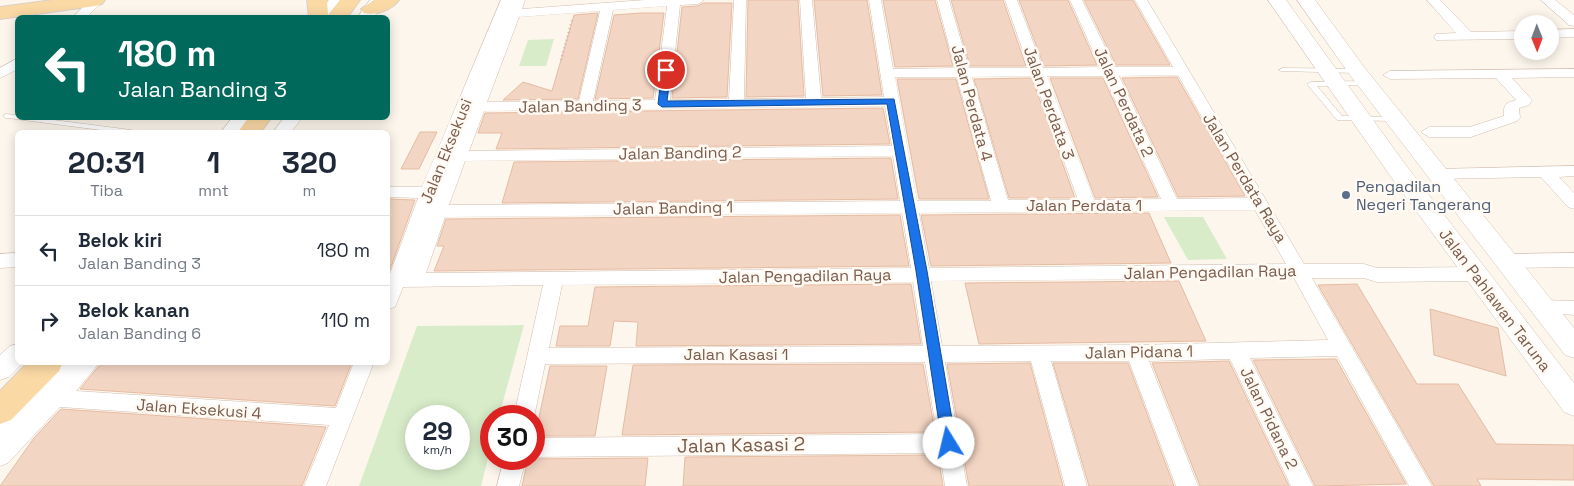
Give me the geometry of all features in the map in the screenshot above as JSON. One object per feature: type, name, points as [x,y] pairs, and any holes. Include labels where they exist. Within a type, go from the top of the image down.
[{"type":"main road","points":[[0,7],[52,0]]},
{"type":"main road","points":[[0,13],[97,0]]},
{"type":"main road","points":[[317,0],[320,15]]},
{"type":"main road","points":[[338,15],[350,0]]},
{"type":"main road","points":[[355,15],[369,7],[389,0]]},
{"type":"main road","name":"Jalan Pahlawan Taruna","points":[[1277,0],[1330,77],[1472,270],[1574,404]]},
{"type":"main road","name":"Jalan Pahlawan Taruna","points":[[1306,0],[1362,77],[1574,347]]},
{"type":"main road","points":[[250,130],[258,120]]},
{"type":"main road","points":[[268,130],[275,120]]},
{"type":"main road","points":[[0,387],[22,365]]},
{"type":"main road","points":[[0,411],[45,365]]},
{"type":"street","points":[[81,15],[97,0]]},
{"type":"street","points":[[323,15],[337,0]]},
{"type":"street","name":"Jalan Eksekusi","points":[[390,296],[396,280],[396,256],[428,193],[508,10],[519,0]]},
{"type":"street","points":[[508,10],[574,10],[698,0]]},
{"type":"street","points":[[736,103],[740,0]]},
{"type":"street","points":[[806,0],[814,102]]},
{"type":"street","points":[[875,0],[956,486]]},
{"type":"street","name":"Jalan Perdata 4","points":[[943,0],[1001,206]]},
{"type":"street","name":"Jalan Perdata 3","points":[[1011,0],[1088,205]]},
{"type":"street","name":"Jalan Perdata 2","points":[[1076,0],[1172,204]]},
{"type":"street","name":"Jalan Perdata Raya","points":[[1141,0],[1300,271],[1421,486]]},
{"type":"street","points":[[1433,0],[1468,37]]},
{"type":"street","points":[[1547,0],[1574,22]]},
{"type":"street","points":[[662,104],[674,2]]},
{"type":"street","points":[[585,106],[607,8]]},
{"type":"street","name":"Jalan Eksekusi","points":[[415,280],[438,211],[479,107],[508,10]]},
{"type":"street","points":[[1559,34],[1574,33]]},
{"type":"street","points":[[1441,37],[1514,35]]},
{"type":"street","points":[[0,74],[15,64]]},
{"type":"street","points":[[886,72],[1182,71]]},
{"type":"street","points":[[1390,75],[1574,73]]},
{"type":"street","points":[[1429,132],[1471,132],[1512,118],[1511,106],[1525,100],[1500,74]]},
{"type":"street","name":"Jalan Banding 3","points":[[479,107],[891,101]]},
{"type":"street","points":[[232,130],[240,120]]},
{"type":"street","points":[[284,130],[291,120]]},
{"type":"street","name":"Jalan Banding 2","points":[[460,156],[900,151]]},
{"type":"street","points":[[1437,174],[1574,171]]},
{"type":"street","points":[[1546,172],[1574,203]]},
{"type":"street","points":[[390,192],[428,193]]},
{"type":"street","name":"Jalan Perdata 1","points":[[908,206],[1260,204]]},
{"type":"street","name":"Jalan Banding 1","points":[[438,211],[908,206]]},
{"type":"street","points":[[0,261],[15,260]]},
{"type":"street","points":[[1506,261],[1574,260]]},
{"type":"street","name":"Jalan Pengadilan Raya","points":[[396,280],[1300,271],[1364,271],[1377,275],[1472,270]]},
{"type":"street","points":[[526,405],[554,279]]},
{"type":"street","points":[[1543,307],[1574,308]]},
{"type":"street","name":"Jalan Pidana 1","points":[[935,353],[1136,353],[1343,348]]},
{"type":"street","name":"Jalan Pidana 2","points":[[1236,350],[1302,486]]},
{"type":"street","points":[[1038,352],[1076,486]]},
{"type":"street","name":"Jalan Kasasi 1","points":[[536,356],[935,353]]},
{"type":"street","points":[[1136,353],[1187,486]]},
{"type":"street","points":[[0,370],[15,356]]},
{"type":"street","points":[[3,443],[66,365]]},
{"type":"street","points":[[3,443],[56,398],[87,365]]},
{"type":"street","points":[[315,486],[363,365]]},
{"type":"street","name":"Jalan Eksekusi 4","points":[[56,398],[251,413],[342,417]]},
{"type":"street","name":"Jalan Kasasi 2","points":[[545,448],[949,443]]},
{"type":"street","points":[[508,486],[512,470]]},
{"type":"lane","points":[[1283,70],[1330,77],[1362,77]]},
{"type":"lane","points":[[1330,77],[1362,77]]},
{"type":"lane","points":[[8,116],[15,117]]},
{"type":"lane","points":[[1361,119],[1394,118]]},
{"type":"lane","points":[[39,120],[116,130]]},
{"type":"path","points":[[561,60],[574,10]]},
{"type":"green space","points":[[554,39],[546,66],[519,66],[528,40]]},
{"type":"green space","points":[[1164,217],[1203,217],[1227,259],[1188,260]]},
{"type":"green space","points":[[524,325],[502,405],[480,405],[480,470],[485,470],[481,486],[359,486],[417,326]]},
{"type":"building","points":[[748,0],[798,0],[804,96],[746,97]]},
{"type":"building","points":[[814,0],[867,0],[882,95],[823,96]]},
{"type":"building","points":[[883,0],[935,0],[953,66],[895,67]]},
{"type":"building","points":[[951,0],[1003,0],[1026,66],[970,66]]},
{"type":"building","points":[[1019,0],[1068,0],[1097,65],[1044,66]]},
{"type":"building","points":[[1084,0],[1133,0],[1170,65],[1116,65]]},
{"type":"building","points":[[703,3],[732,3],[727,97],[672,98],[682,7],[698,6]]},
{"type":"building","points":[[598,13],[578,99],[503,100],[523,82],[552,91],[574,15]]},
{"type":"building","points":[[664,13],[653,98],[595,99],[614,15]]},
{"type":"building","points":[[1177,77],[1245,196],[1178,197],[1122,78]]},
{"type":"building","points":[[1032,78],[1075,198],[1009,198],[974,79]]},
{"type":"building","points":[[1050,78],[1103,78],[1158,197],[1095,198]]},
{"type":"building","points":[[897,79],[956,79],[989,199],[919,199]]},
{"type":"building","points":[[883,108],[890,144],[496,149],[502,133],[478,133],[485,113]]},
{"type":"building","points":[[420,132],[437,132],[419,169],[401,169]]},
{"type":"building","points":[[891,158],[898,199],[502,203],[514,162]]},
{"type":"building","points":[[390,199],[415,200],[390,269]]},
{"type":"building","points":[[1149,213],[1171,263],[931,266],[921,215]]},
{"type":"building","points":[[900,215],[909,266],[434,271],[444,246],[437,246],[446,219]]},
{"type":"building","points":[[1179,281],[1206,341],[979,344],[965,283]]},
{"type":"building","points":[[911,284],[921,344],[636,346],[638,322],[614,321],[610,346],[556,346],[560,326],[588,326],[595,287]]},
{"type":"building","points":[[1357,284],[1417,384],[1458,384],[1496,444],[1574,445],[1574,480],[1477,479],[1481,486],[1434,486],[1318,285]]},
{"type":"building","points":[[1430,309],[1498,328],[1506,376],[1434,355]]},
{"type":"building","points":[[1336,359],[1406,484],[1315,486],[1253,360]]},
{"type":"building","points":[[1229,361],[1289,486],[1200,486],[1152,363]]},
{"type":"building","points":[[1030,363],[1063,486],[969,486],[947,364]]},
{"type":"building","points":[[1053,363],[1128,363],[1174,486],[1089,486]]},
{"type":"building","points":[[923,364],[935,432],[622,435],[633,365]]},
{"type":"building","points":[[101,365],[351,365],[335,406],[80,389]]},
{"type":"building","points":[[550,366],[607,366],[595,436],[545,436],[545,405],[542,405]]},
{"type":"building","points":[[61,409],[326,427],[302,486],[0,486],[34,438]]},
{"type":"building","points":[[938,455],[943,486],[683,486],[685,457]]},
{"type":"building","points":[[648,458],[645,486],[522,486],[526,470],[545,470],[545,459]]},
{"type":"place","name":"Pengadilan Negeri Tangerang","points":[[1346,195]]},
{"type":"route","points":[[666,70],[662,104],[891,101],[908,206],[922,271],[949,443]]}]
